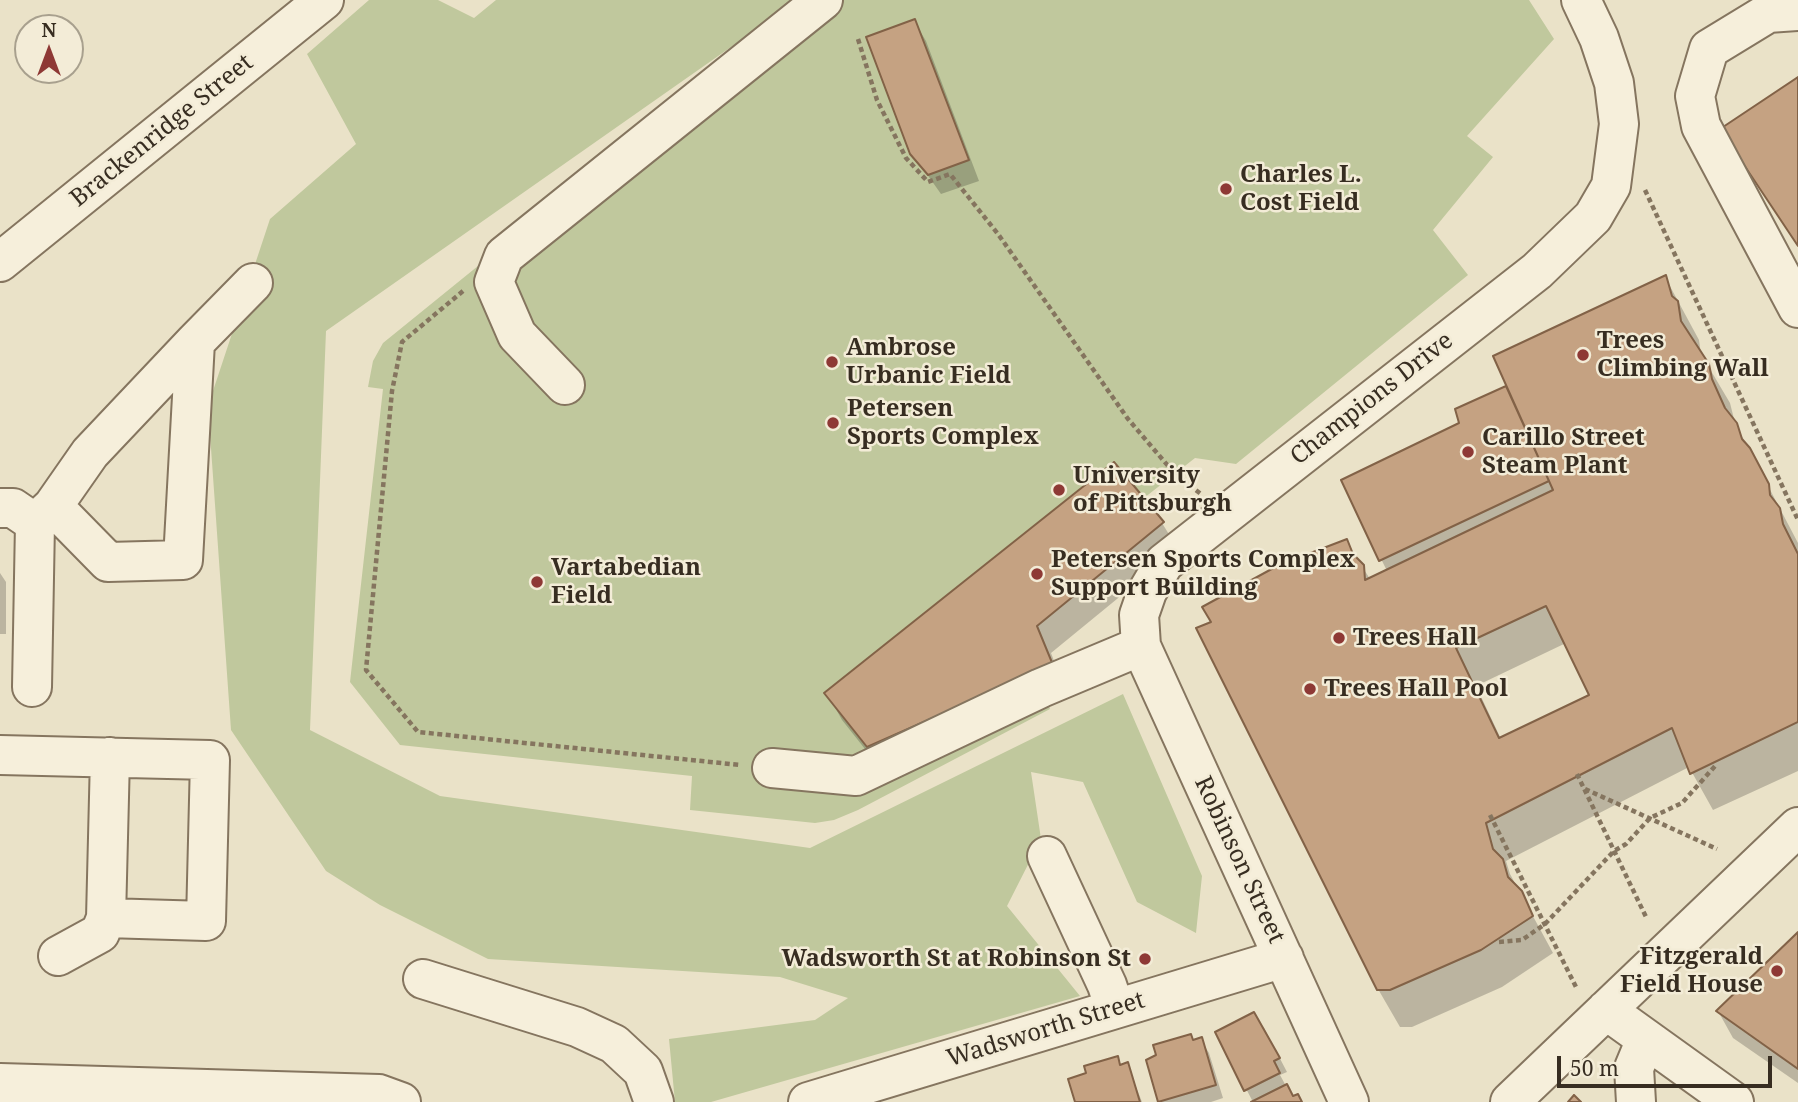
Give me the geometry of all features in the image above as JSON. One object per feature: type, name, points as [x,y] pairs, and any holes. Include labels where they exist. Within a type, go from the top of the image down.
[{"type":"street","name":"Brackenridge Street","points":[[0,262],[324,0]]},
{"type":"street","points":[[565,385],[517,335],[494,282],[504,256],[823,0]]},
{"type":"street","points":[[1581,0],[1599,38],[1614,83],[1625,182]]},
{"type":"street","points":[[1777,8],[1709,49],[1695,96],[1701,126],[1798,308]]},
{"type":"street","name":"Champions Drive","points":[[1140,631],[1147,592],[1164,563],[1537,271],[1625,182]]},
{"type":"street","points":[[32,687],[44,514],[90,453],[253,283]]},
{"type":"street","points":[[0,508],[44,514],[108,562],[183,561],[195,342]]},
{"type":"street","points":[[772,768],[856,776],[1041,688],[1140,631]]},
{"type":"street","name":"Robinson Street","points":[[1140,631],[1349,1102]]},
{"type":"street","points":[[0,755],[210,760],[206,921],[106,918]]},
{"type":"street","points":[[58,956],[100,933],[106,918],[110,757]]},
{"type":"street","points":[[1510,1102],[1592,1000],[1798,827]]},
{"type":"street","points":[[1047,856],[1107,985],[1115,1009]]},
{"type":"street","name":"Wadsworth Street","points":[[821,1100],[1284,958]]},
{"type":"street","points":[[423,979],[577,1027],[614,1044],[642,1071],[654,1102]]},
{"type":"street","points":[[1592,1000],[1734,1102]]},
{"type":"street","points":[[1636,1102],[1634,1068],[1646,1039]]},
{"type":"street","points":[[0,1083],[119,1094],[379,1094],[401,1102]]},
{"type":"path","points":[[858,39],[877,100],[906,158],[928,181],[950,174],[998,234],[1128,419],[1175,474],[1202,494]]},
{"type":"path","points":[[1625,182],[1798,520]]},
{"type":"path","points":[[504,256],[402,342],[392,391],[366,670],[418,732],[772,768]]},
{"type":"path","points":[[1499,942],[1522,940],[1545,924],[1614,850],[1626,844],[1650,818],[1682,803],[1716,765]]},
{"type":"path","points":[[1577,774],[1647,919]]},
{"type":"path","points":[[1584,789],[1717,849]]},
{"type":"path","points":[[1490,815],[1545,924],[1592,1000]]},
{"type":"green space","points":[[369,0],[438,0],[474,18],[496,0],[798,0],[326,331],[310,730],[440,796],[810,848],[1123,694],[1202,876],[1196,933],[1137,902],[1083,782],[1031,772],[1041,839],[1007,906],[1080,996],[711,1102],[675,1102],[669,1039],[815,1020],[848,998],[780,977],[488,959],[380,905],[326,871],[231,730],[208,406],[270,219],[356,144],[307,54]]},
{"type":"green space","name":"Petersen Sports Complex","points":[[806,0],[1529,0],[1554,39],[1467,136],[1493,157],[1433,230],[1468,275],[1236,464],[1195,458],[1144,498],[1164,522],[1037,626],[1053,665],[1041,688],[1050,709],[858,810],[834,820],[815,823],[690,810],[692,776],[400,745],[350,682],[383,389],[368,387],[373,361],[383,343]]},
{"type":"building","points":[[915,19],[969,160],[928,175],[910,154],[866,37]]},
{"type":"building","points":[[1798,77],[1798,246],[1720,129]]},
{"type":"building","name":"Trees Hall","points":[[1666,275],[1672,296],[1678,301],[1681,321],[1709,364],[1712,379],[1725,408],[1737,423],[1742,439],[1750,448],[1769,484],[1770,495],[1780,508],[1783,524],[1798,554],[1798,722],[1690,774],[1672,728],[1486,823],[1493,849],[1503,859],[1508,877],[1522,891],[1533,916],[1481,950],[1390,990],[1377,990],[1196,628],[1211,622],[1202,607],[1279,565],[1347,539],[1353,554],[1364,565],[1365,580],[1553,490],[1493,356]],"holes":[[[1546,606],[1589,695],[1499,738],[1456,648]]]},
{"type":"building","name":"Carillo Street Steam Plant","points":[[1506,386],[1549,481],[1379,561],[1341,480],[1459,423],[1455,409]]},
{"type":"building","name":"Petersen Sports Complex Support Building","points":[[1114,462],[1164,522],[1037,626],[1053,665],[867,747],[824,693]]},
{"type":"building","name":"Fitzgerald Field House","points":[[1798,932],[1798,1069],[1716,1011]]},
{"type":"building","points":[[1254,1012],[1280,1058],[1274,1061],[1280,1073],[1244,1091],[1215,1032]]},
{"type":"building","points":[[1191,1034],[1193,1040],[1202,1037],[1216,1085],[1158,1102],[1146,1060],[1156,1055],[1153,1045]]},
{"type":"building","points":[[1118,1056],[1120,1065],[1128,1062],[1140,1102],[1075,1102],[1068,1079],[1086,1073],[1084,1066]]},
{"type":"building","points":[[1287,1084],[1293,1096],[1298,1094],[1302,1102],[1251,1102]]},
{"type":"building","points":[[1574,1095],[1581,1102],[1568,1102]]},
{"type":"place","name":"Charles L. Cost Field","points":[[1226,189]]},
{"type":"place","name":"Trees Climbing Wall","points":[[1583,355]]},
{"type":"place","name":"Ambrose Urbanic Field","points":[[832,362]]},
{"type":"place","name":"Petersen Sports Complex","points":[[833,423]]},
{"type":"place","name":"Carillo Street Steam Plant","points":[[1468,452]]},
{"type":"place","name":"University of Pittsburgh","points":[[1059,490]]},
{"type":"place","name":"Petersen Sports Complex Support Building","points":[[1037,574]]},
{"type":"place","name":"Vartabedian Field","points":[[537,582]]},
{"type":"place","name":"Trees Hall","points":[[1339,638]]},
{"type":"place","name":"Trees Hall Pool","points":[[1310,689]]},
{"type":"place","name":"Wadsworth St at Robinson St","points":[[1145,959]]},
{"type":"place","name":"Fitzgerald Field House","points":[[1777,971]]}]
